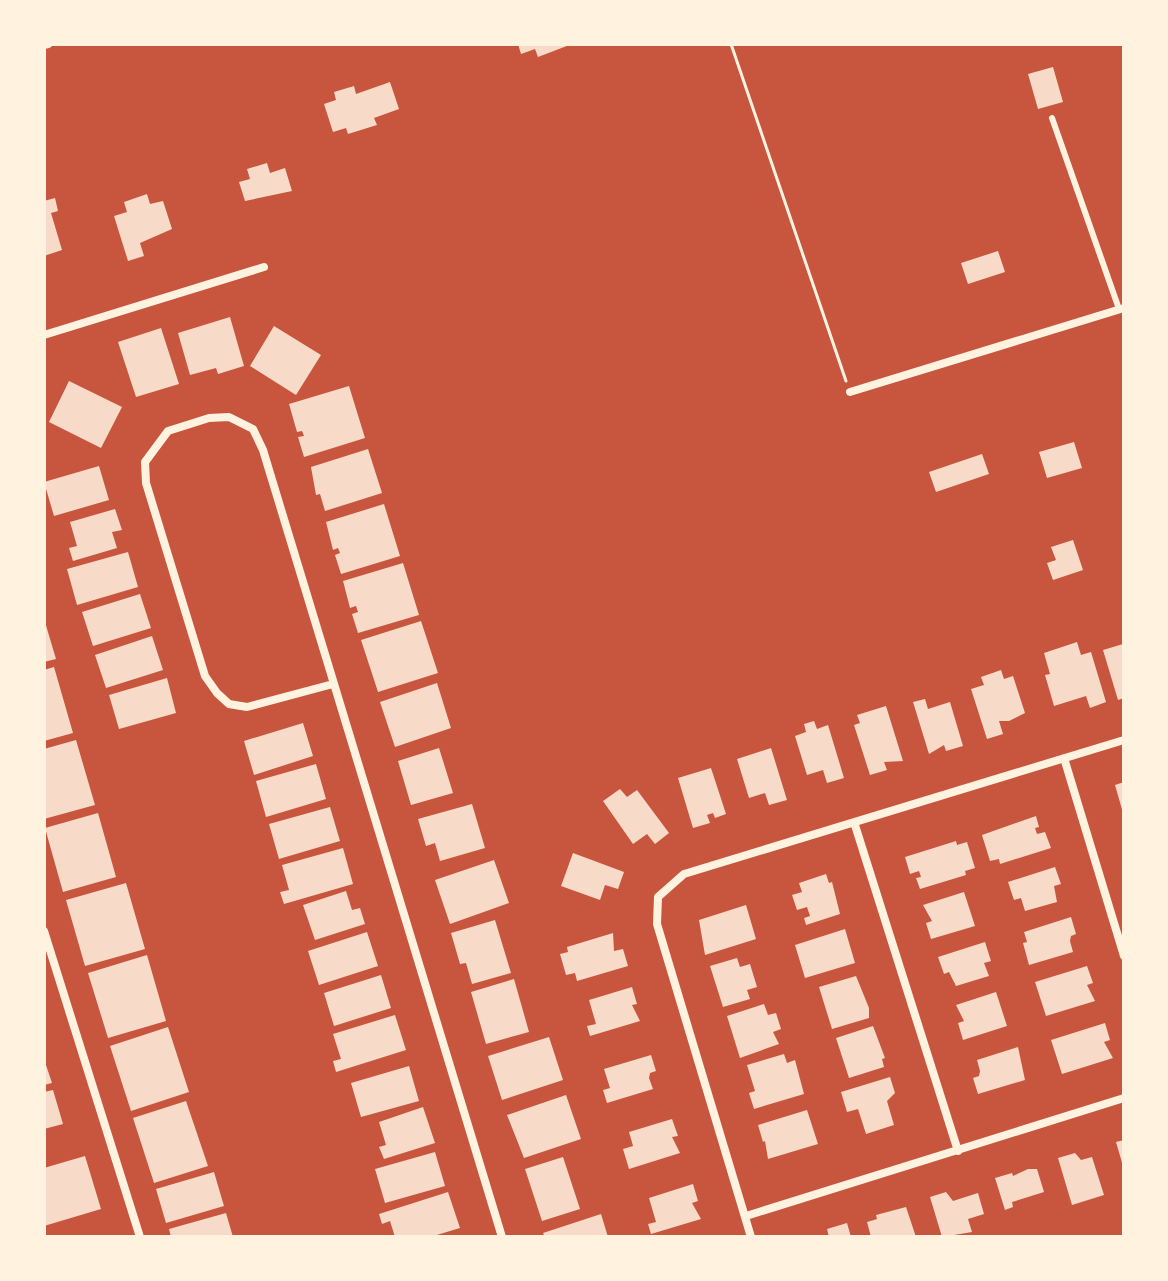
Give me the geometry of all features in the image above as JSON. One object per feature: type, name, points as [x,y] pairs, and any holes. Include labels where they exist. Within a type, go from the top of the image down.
[{"type":"street","points":[[44,335],[264,267]]},
{"type":"street","points":[[850,392],[1122,309]]},
{"type":"street","points":[[333,684],[247,707],[229,704],[205,676],[146,483],[145,462],[168,431],[209,418],[229,417],[253,429],[263,450],[502,1237]]},
{"type":"street","points":[[751,1237],[657,924],[658,897],[684,874],[1124,740]]},
{"type":"street","points":[[1064,758],[1124,956]]},
{"type":"street","points":[[854,822],[958,1151]]},
{"type":"street","points":[[44,931],[140,1237]]},
{"type":"street","points":[[746,1216],[1124,1098]]},
{"type":"lane","points":[[1052,118],[1122,309]]},
{"type":"path","points":[[731,44],[850,392]]},
{"type":"building","points":[[518,44],[572,44],[538,57],[535,49],[521,54]]},
{"type":"building","points":[[1053,67],[1063,102],[1038,109],[1028,74]]},
{"type":"building","points":[[390,82],[399,109],[374,118],[377,125],[348,134],[346,128],[333,132],[324,104],[336,100],[334,92],[354,86],[356,94]]},
{"type":"building","points":[[267,163],[270,173],[285,168],[292,191],[245,201],[239,182],[250,179],[247,169]]},
{"type":"building","points":[[147,194],[150,204],[163,201],[172,229],[140,243],[144,256],[128,261],[114,216],[127,212],[124,202]]},
{"type":"building","points":[[55,198],[58,211],[51,213],[62,250],[44,256],[44,201]]},
{"type":"building","points":[[998,251],[1005,272],[968,284],[961,263]]},
{"type":"building","points":[[230,317],[244,366],[218,374],[216,368],[190,375],[178,333]]},
{"type":"building","points":[[274,326],[321,355],[296,395],[250,366]]},
{"type":"building","points":[[161,328],[179,384],[136,397],[118,342]]},
{"type":"building","points":[[69,381],[122,407],[101,448],[49,422]]},
{"type":"building","points":[[349,386],[365,438],[304,457],[298,437],[304,436],[302,431],[297,432],[289,404]]},
{"type":"building","points":[[1074,442],[1082,468],[1047,478],[1039,452]]},
{"type":"building","points":[[368,449],[382,493],[325,511],[320,494],[316,495],[311,467]]},
{"type":"building","points":[[982,454],[989,474],[936,492],[929,472]]},
{"type":"building","points":[[99,466],[109,500],[54,516],[44,482]]},
{"type":"building","points":[[384,504],[400,556],[341,574],[335,555],[340,553],[338,548],[333,550],[326,522]]},
{"type":"building","points":[[115,509],[122,530],[112,532],[117,548],[73,561],[69,548],[77,546],[70,522]]},
{"type":"building","points":[[1073,540],[1083,570],[1053,580],[1047,563],[1056,560],[1051,547]]},
{"type":"building","points":[[128,552],[138,587],[77,605],[67,569]]},
{"type":"building","points":[[403,563],[419,615],[358,633],[352,614],[358,612],[356,606],[350,608],[343,581]]},
{"type":"building","points":[[140,594],[151,628],[93,646],[82,612]]},
{"type":"building","points":[[421,621],[438,673],[378,692],[361,640]]},
{"type":"building","points":[[44,623],[56,659],[44,662]]},
{"type":"building","points":[[152,636],[163,670],[106,688],[95,655]]},
{"type":"building","points":[[1077,642],[1081,655],[1091,652],[1106,702],[1090,708],[1086,696],[1054,706],[1045,675],[1050,674],[1044,653]]},
{"type":"building","points":[[1123,644],[1124,698],[1118,700],[1103,650]]},
{"type":"building","points":[[54,667],[73,733],[44,741],[44,670]]},
{"type":"building","points":[[1001,670],[1004,679],[1013,676],[1025,713],[1009,721],[999,721],[1003,734],[987,739],[971,689],[984,685],[981,677]]},
{"type":"building","points":[[167,678],[176,713],[119,729],[109,695]]},
{"type":"building","points":[[437,683],[451,728],[395,747],[380,702]]},
{"type":"building","points":[[925,699],[928,709],[950,702],[963,746],[946,751],[944,745],[929,754],[913,702]]},
{"type":"building","points":[[886,706],[903,761],[884,762],[887,770],[870,775],[854,725],[860,723],[857,715]]},
{"type":"building","points":[[814,721],[817,729],[828,725],[844,778],[827,783],[823,770],[807,775],[795,736],[806,732],[804,724]]},
{"type":"building","points":[[303,723],[313,756],[254,775],[244,741]]},
{"type":"building","points":[[76,740],[95,805],[44,819],[44,749]]},
{"type":"building","points":[[439,748],[453,793],[411,805],[398,761]]},
{"type":"building","points":[[771,748],[787,800],[769,805],[765,793],[749,798],[737,759]]},
{"type":"building","points":[[316,764],[326,799],[266,817],[256,781]]},
{"type":"building","points":[[711,768],[726,814],[715,818],[713,813],[707,815],[710,823],[693,828],[678,778]]},
{"type":"building","points":[[1124,782],[1124,813],[1123,813],[1115,785]]},
{"type":"building","points":[[620,789],[627,797],[637,790],[669,833],[655,844],[647,834],[633,844],[603,801]]},
{"type":"building","points":[[472,804],[485,848],[440,861],[435,843],[426,846],[418,819]]},
{"type":"building","points":[[330,807],[340,841],[279,859],[269,824]]},
{"type":"building","points":[[98,813],[116,877],[63,892],[45,828]]},
{"type":"building","points":[[1036,816],[1037,834],[1045,832],[1051,848],[1000,864],[999,859],[990,861],[982,835]]},
{"type":"building","points":[[956,841],[957,845],[967,842],[975,868],[965,871],[966,875],[920,889],[916,878],[921,877],[919,871],[910,874],[905,857]]},
{"type":"building","points":[[343,848],[353,884],[284,904],[280,892],[289,890],[282,865]]},
{"type":"building","points":[[573,853],[624,872],[618,889],[605,885],[600,900],[561,886]]},
{"type":"building","points":[[494,860],[509,903],[450,924],[435,880]]},
{"type":"building","points":[[1055,867],[1061,884],[1054,886],[1057,902],[1025,911],[1021,898],[1014,900],[1008,882]]},
{"type":"building","points":[[826,874],[829,883],[832,882],[840,914],[806,925],[804,918],[810,916],[807,907],[797,910],[792,895],[802,892],[799,883]]},
{"type":"building","points":[[126,883],[145,949],[85,966],[66,900]]},
{"type":"building","points":[[346,891],[352,910],[360,908],[365,924],[315,940],[303,905]]},
{"type":"building","points":[[964,892],[975,926],[931,939],[926,923],[932,921],[923,905]]},
{"type":"building","points":[[746,905],[756,939],[705,955],[699,920]]},
{"type":"building","points":[[1071,917],[1076,934],[1071,936],[1070,941],[1073,952],[1029,965],[1023,943],[1027,942],[1024,932]]},
{"type":"building","points":[[495,920],[511,973],[472,984],[466,963],[460,964],[451,933]]},
{"type":"building","points":[[845,929],[855,963],[805,978],[795,945]]},
{"type":"building","points":[[367,932],[378,966],[319,985],[308,951]]},
{"type":"building","points":[[613,933],[614,951],[623,949],[628,966],[577,981],[575,973],[566,975],[560,954],[568,952],[567,947]]},
{"type":"building","points":[[985,942],[991,961],[984,963],[989,976],[956,986],[949,972],[944,974],[938,957]]},
{"type":"building","points":[[147,955],[166,1021],[108,1038],[88,973]]},
{"type":"building","points":[[737,958],[740,967],[750,964],[757,987],[747,990],[750,999],[723,1007],[710,966]]},
{"type":"building","points":[[1087,966],[1093,983],[1087,985],[1095,1001],[1046,1016],[1035,982]]},
{"type":"building","points":[[381,975],[391,1008],[334,1026],[324,993]]},
{"type":"building","points":[[856,976],[869,1008],[869,1018],[832,1029],[819,987]]},
{"type":"building","points":[[514,979],[529,1032],[486,1044],[471,992]]},
{"type":"building","points":[[632,987],[637,1004],[632,1005],[640,1021],[590,1036],[587,1026],[596,1024],[589,1000]]},
{"type":"building","points":[[996,992],[1007,1026],[963,1040],[958,1023],[964,1021],[956,1005]]},
{"type":"building","points":[[764,1004],[768,1015],[776,1013],[781,1029],[773,1032],[779,1044],[740,1058],[727,1016]]},
{"type":"building","points":[[395,1015],[406,1050],[336,1072],[333,1061],[341,1059],[333,1034]]},
{"type":"building","points":[[1105,1023],[1110,1040],[1104,1042],[1113,1058],[1062,1074],[1051,1040]]},
{"type":"building","points":[[873,1026],[885,1058],[882,1059],[884,1067],[849,1078],[836,1038]]},
{"type":"building","points":[[168,1027],[189,1092],[131,1111],[110,1046]]},
{"type":"building","points":[[549,1037],[563,1080],[502,1100],[488,1056]]},
{"type":"building","points":[[1018,1047],[1025,1080],[978,1094],[973,1078],[979,1076],[977,1060]]},
{"type":"building","points":[[784,1054],[787,1063],[795,1060],[804,1094],[754,1109],[749,1093],[755,1091],[747,1065]]},
{"type":"building","points":[[651,1055],[656,1071],[650,1073],[649,1078],[653,1089],[607,1103],[603,1090],[610,1088],[604,1069]]},
{"type":"building","points":[[44,1059],[52,1083],[44,1085]]},
{"type":"building","points":[[409,1066],[419,1101],[361,1117],[351,1083]]},
{"type":"building","points":[[890,1077],[895,1093],[887,1101],[894,1125],[866,1134],[858,1109],[847,1112],[841,1092]]},
{"type":"building","points":[[53,1090],[63,1124],[44,1129],[44,1092]]},
{"type":"building","points":[[566,1095],[581,1139],[524,1158],[507,1115]]},
{"type":"building","points":[[186,1101],[208,1166],[154,1183],[133,1118]]},
{"type":"building","points":[[423,1107],[435,1143],[384,1159],[379,1147],[386,1145],[379,1122]]},
{"type":"building","points":[[807,1110],[818,1144],[768,1159],[758,1125]]},
{"type":"building","points":[[672,1119],[678,1136],[672,1137],[680,1153],[629,1169],[623,1149],[633,1146],[629,1132]]},
{"type":"building","points":[[1124,1140],[1124,1166],[1123,1166],[1116,1142]]},
{"type":"building","points":[[435,1152],[445,1186],[385,1203],[375,1169]]},
{"type":"building","points":[[1075,1153],[1081,1160],[1092,1157],[1104,1195],[1072,1205],[1058,1158]]},
{"type":"building","points":[[85,1156],[101,1209],[44,1226],[44,1168]]},
{"type":"building","points":[[563,1157],[580,1209],[542,1221],[525,1169]]},
{"type":"building","points":[[1028,1169],[1037,1169],[1044,1192],[1012,1202],[1013,1207],[1005,1210],[995,1178],[1012,1173],[1013,1176]]},
{"type":"building","points":[[214,1172],[224,1206],[166,1223],[156,1189]]},
{"type":"building","points":[[693,1184],[698,1201],[692,1203],[701,1219],[651,1234],[648,1224],[656,1222],[649,1198]]},
{"type":"building","points":[[448,1192],[460,1228],[430,1237],[395,1237],[390,1221],[382,1224],[379,1214]]},
{"type":"building","points":[[946,1192],[953,1201],[978,1193],[984,1214],[968,1219],[972,1232],[942,1237],[930,1197]]},
{"type":"building","points":[[906,1207],[916,1237],[871,1237],[867,1222],[877,1219],[876,1215]]},
{"type":"building","points":[[226,1213],[233,1237],[171,1237],[169,1229]]},
{"type":"building","points":[[601,1214],[608,1237],[545,1237],[543,1233]]},
{"type":"building","points":[[847,1223],[851,1237],[829,1237],[827,1229]]}]
